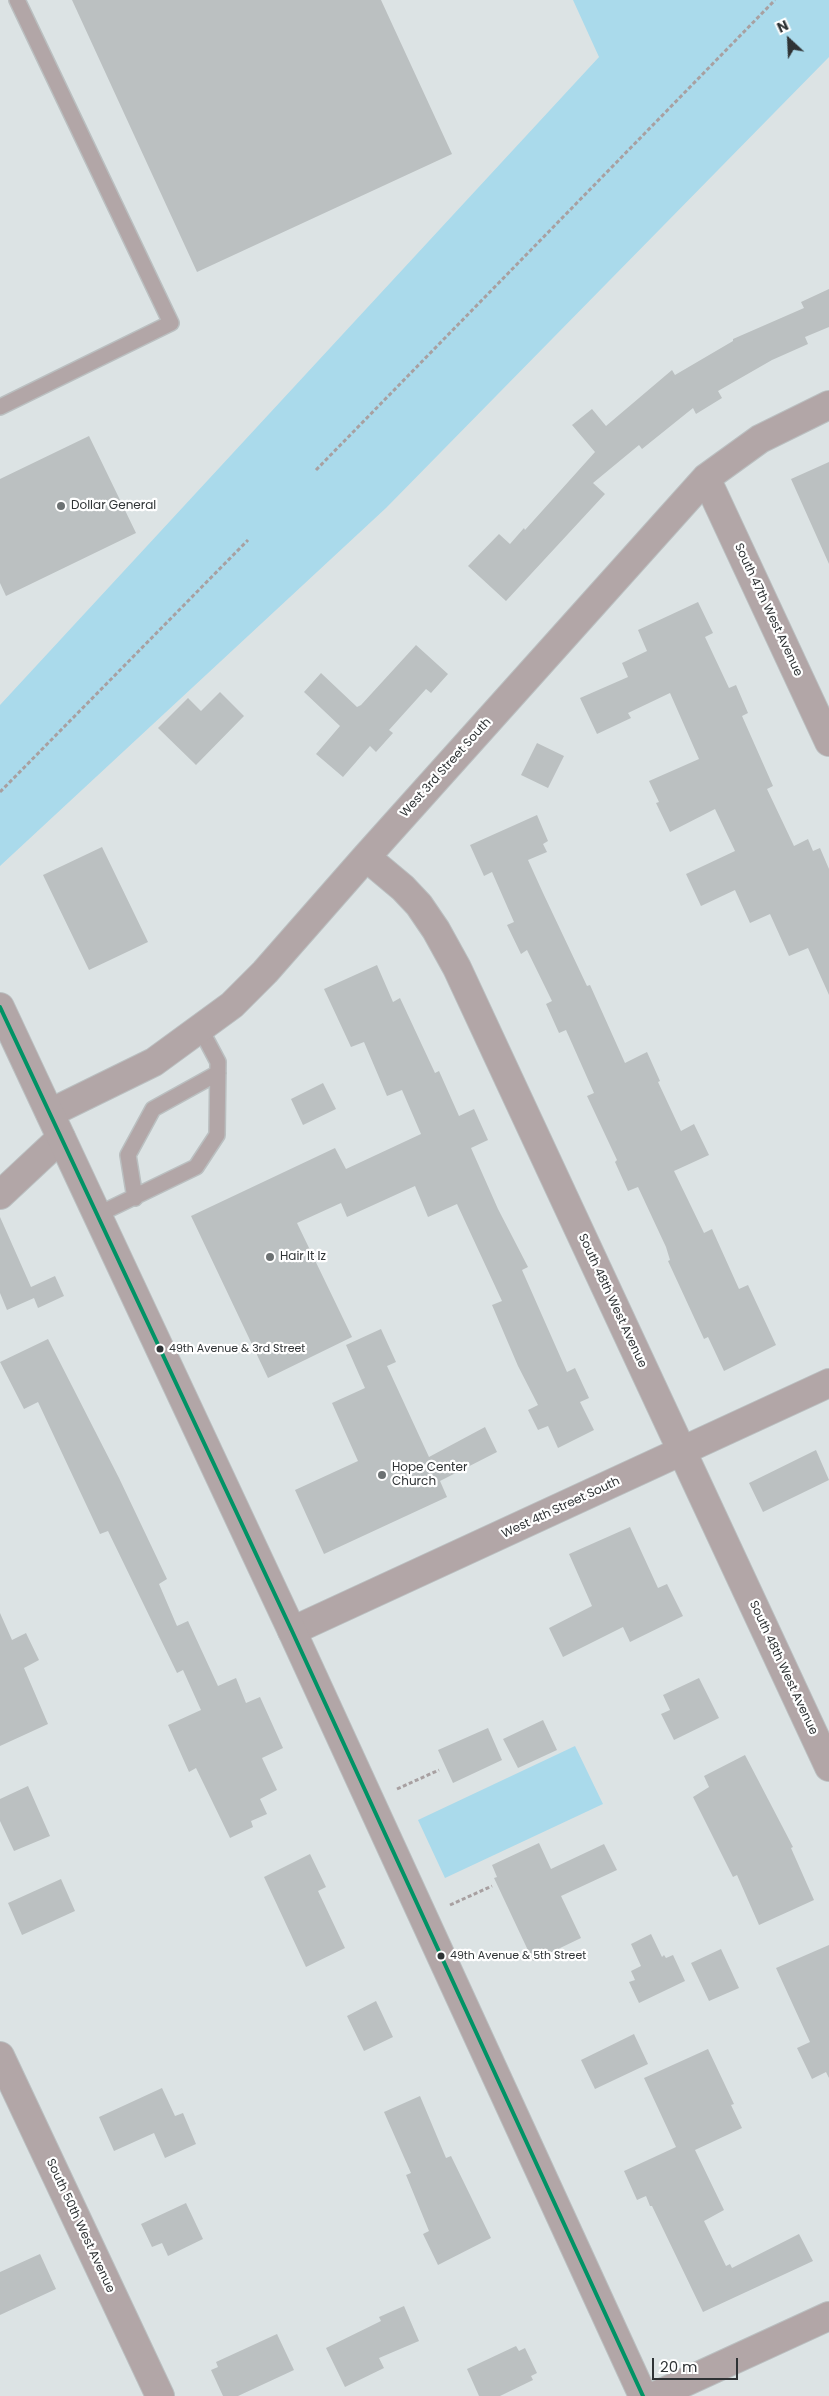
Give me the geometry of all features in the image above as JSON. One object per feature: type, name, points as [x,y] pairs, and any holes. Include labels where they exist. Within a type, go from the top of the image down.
[{"type":"street","name":"West 3rd Street South","points":[[50,1114],[154,1062],[232,1005],[265,972],[706,478],[760,439],[829,405]]},
{"type":"street","name":"South 47th West Avenue","points":[[706,478],[829,742]]},
{"type":"street","name":"South 48th West Avenue","points":[[366,857],[403,888],[419,905],[436,930],[457,968],[829,1767]]},
{"type":"street","points":[[0,1007],[292,1630],[643,2396]]},
{"type":"street","points":[[0,1196],[61,1138]]},
{"type":"street","name":"West 4th Street South","points":[[292,1630],[829,1383]]},
{"type":"street","name":"South 50th West Avenue","points":[[0,2056],[160,2396]]},
{"type":"street","points":[[655,2396],[829,2316]]},
{"type":"lane","points":[[0,407],[171,323],[17,0]]},
{"type":"lane","points":[[97,1215],[196,1167],[217,1135],[218,1062],[200,1028]]},
{"type":"lane","points":[[135,1198],[128,1155],[153,1109],[218,1073]]},
{"type":"path","points":[[316,470],[775,0]]},
{"type":"path","points":[[0,792],[248,540]]},
{"type":"path","points":[[371,1801],[439,1770]]},
{"type":"path","points":[[424,1917],[492,1886]]},
{"type":"shaded area","points":[[573,0],[829,0],[829,57],[386,508],[0,866],[0,705],[599,57]]},
{"type":"shaded area","points":[[575,1746],[603,1804],[445,1878],[418,1820]]},
{"type":"building","points":[[72,0],[381,0],[452,154],[197,272]]},
{"type":"building","points":[[829,289],[829,327],[805,337],[808,344],[772,360],[718,391],[722,398],[696,414],[693,408],[642,449],[639,445],[593,483],[605,494],[506,601],[468,566],[499,534],[510,544],[524,528],[525,530],[595,452],[572,425],[592,409],[606,426],[672,370],[675,375],[733,341],[733,339],[804,308],[801,302]]},
{"type":"building","name":"Dollar General","points":[[89,436],[136,533],[6,596],[0,583],[0,479]]},
{"type":"building","points":[[829,462],[829,564],[791,479]]},
{"type":"building","points":[[698,602],[713,633],[705,637],[729,688],[736,685],[748,713],[742,716],[773,786],[767,789],[794,846],[808,839],[813,851],[820,848],[829,869],[829,995],[808,948],[789,956],[770,914],[750,923],[735,890],[701,906],[686,874],[735,851],[715,809],[670,832],[656,803],[659,802],[649,781],[699,759],[670,693],[628,713],[631,718],[597,734],[580,698],[628,677],[622,663],[647,651],[638,630]]},
{"type":"building","points":[[416,645],[448,674],[431,693],[426,689],[389,730],[393,733],[376,752],[370,746],[343,777],[316,754],[340,726],[304,692],[321,673],[357,707],[361,705]]},
{"type":"building","points":[[220,692],[244,716],[196,765],[158,728],[188,698],[201,711]]},
{"type":"building","points":[[537,743],[564,756],[548,788],[521,775]]},
{"type":"building","points":[[537,815],[548,841],[543,844],[547,852],[528,860],[587,986],[590,985],[625,1063],[647,1052],[660,1081],[658,1082],[681,1131],[694,1124],[709,1155],[674,1171],[704,1233],[712,1229],[739,1289],[748,1285],[776,1345],[724,1371],[708,1337],[704,1339],[668,1261],[670,1260],[666,1247],[638,1187],[628,1191],[615,1162],[617,1160],[587,1096],[594,1093],[566,1030],[559,1033],[546,1004],[552,1001],[527,950],[521,954],[507,925],[514,922],[492,872],[484,876],[470,845]]},
{"type":"building","points":[[102,847],[148,942],[89,970],[43,875]]},
{"type":"building","points":[[377,965],[393,1002],[400,998],[435,1073],[439,1071],[459,1116],[474,1109],[488,1140],[471,1148],[498,1209],[528,1267],[522,1270],[567,1372],[575,1368],[589,1398],[580,1402],[594,1430],[558,1448],[548,1426],[538,1430],[528,1410],[538,1405],[518,1366],[492,1305],[502,1301],[457,1204],[428,1217],[415,1186],[347,1217],[341,1203],[297,1223],[352,1337],[268,1378],[191,1216],[335,1148],[346,1169],[421,1134],[402,1090],[387,1096],[364,1042],[351,1047],[324,989]]},
{"type":"building","points":[[323,1083],[336,1109],[303,1125],[291,1099]]},
{"type":"building","points":[[0,1217],[31,1287],[55,1276],[64,1296],[38,1308],[34,1298],[7,1310],[0,1293]]},
{"type":"building","name":"Hope Center Church","points":[[381,1329],[396,1362],[387,1366],[429,1457],[485,1427],[497,1452],[440,1481],[447,1497],[324,1554],[295,1490],[358,1461],[332,1403],[365,1388],[346,1345]]},
{"type":"building","points":[[48,1339],[119,1478],[167,1579],[159,1584],[177,1626],[188,1621],[218,1686],[236,1678],[246,1703],[260,1697],[283,1748],[262,1758],[277,1790],[260,1799],[267,1814],[251,1821],[253,1827],[230,1838],[196,1768],[189,1772],[168,1725],[201,1710],[183,1670],[177,1673],[108,1531],[100,1534],[38,1402],[24,1409],[0,1362]]},
{"type":"building","points":[[816,1450],[829,1480],[763,1512],[749,1483]]},
{"type":"building","points":[[630,1527],[658,1588],[667,1584],[683,1616],[630,1642],[623,1627],[563,1657],[549,1628],[592,1606],[569,1554]]},
{"type":"building","points":[[0,1613],[12,1640],[26,1633],[39,1660],[24,1668],[48,1724],[0,1746]]},
{"type":"building","points":[[699,1678],[719,1718],[674,1740],[661,1714],[670,1710],[663,1695]]},
{"type":"building","points":[[543,1720],[557,1750],[518,1768],[503,1739]]},
{"type":"building","points":[[488,1728],[502,1760],[453,1783],[438,1750]]},
{"type":"building","points":[[745,1755],[793,1847],[791,1848],[814,1900],[759,1925],[737,1875],[733,1877],[693,1797],[709,1787],[704,1776]]},
{"type":"building","points":[[28,1786],[50,1836],[14,1851],[0,1821],[0,1799]]},
{"type":"building","points":[[539,1843],[551,1869],[604,1844],[617,1870],[561,1896],[581,1938],[533,1961],[494,1878],[497,1877],[492,1865]]},
{"type":"building","points":[[310,1854],[326,1887],[318,1891],[345,1948],[306,1967],[264,1877]]},
{"type":"building","points":[[61,1879],[75,1911],[22,1935],[8,1903]]},
{"type":"building","points":[[651,1934],[662,1957],[664,1955],[666,1958],[673,1955],[685,1981],[639,2003],[629,1982],[635,1980],[631,1971],[641,1966],[631,1944]]},
{"type":"building","points":[[829,1945],[829,2078],[826,2072],[812,2079],[797,2048],[810,2042],[776,1968]]},
{"type":"building","points":[[721,1949],[739,1988],[709,2001],[691,1963]]},
{"type":"building","points":[[376,2001],[393,2037],[364,2051],[347,2016]]},
{"type":"building","points":[[634,2034],[648,2064],[595,2089],[581,2060]]},
{"type":"building","points":[[708,2049],[734,2104],[731,2105],[742,2128],[695,2150],[724,2210],[704,2221],[726,2266],[730,2264],[732,2268],[799,2234],[813,2261],[703,2312],[652,2206],[650,2206],[646,2196],[637,2200],[624,2171],[676,2147],[644,2078]]},
{"type":"building","points":[[162,2088],[175,2116],[183,2113],[196,2144],[165,2158],[154,2133],[114,2151],[99,2117]]},
{"type":"building","points":[[420,2096],[446,2158],[451,2156],[491,2238],[438,2265],[423,2234],[429,2231],[406,2175],[411,2173],[384,2112]]},
{"type":"building","points":[[186,2203],[203,2239],[168,2256],[162,2243],[152,2247],[141,2224]]},
{"type":"building","points":[[40,2254],[56,2289],[0,2315],[0,2272]]},
{"type":"building","points":[[404,2306],[419,2341],[379,2358],[384,2368],[345,2387],[326,2348],[381,2321],[379,2317]]},
{"type":"building","points":[[277,2334],[294,2370],[238,2396],[223,2396],[211,2370],[218,2367],[216,2362]]},
{"type":"building","points":[[516,2346],[519,2351],[525,2348],[537,2373],[531,2376],[533,2380],[500,2396],[479,2396],[467,2369]]},
{"type":"transit line","points":[[0,1007],[292,1631],[643,2396]]},
{"type":"place","name":"Dollar General","points":[[61,506]]},
{"type":"place","name":"Hair It Iz","points":[[270,1257]]},
{"type":"place","name":"49th Avenue & 3rd Street","points":[[160,1349]]},
{"type":"place","name":"Hope Center Church","points":[[382,1475]]},
{"type":"place","name":"49th Avenue & 5th Street","points":[[441,1956]]}]
